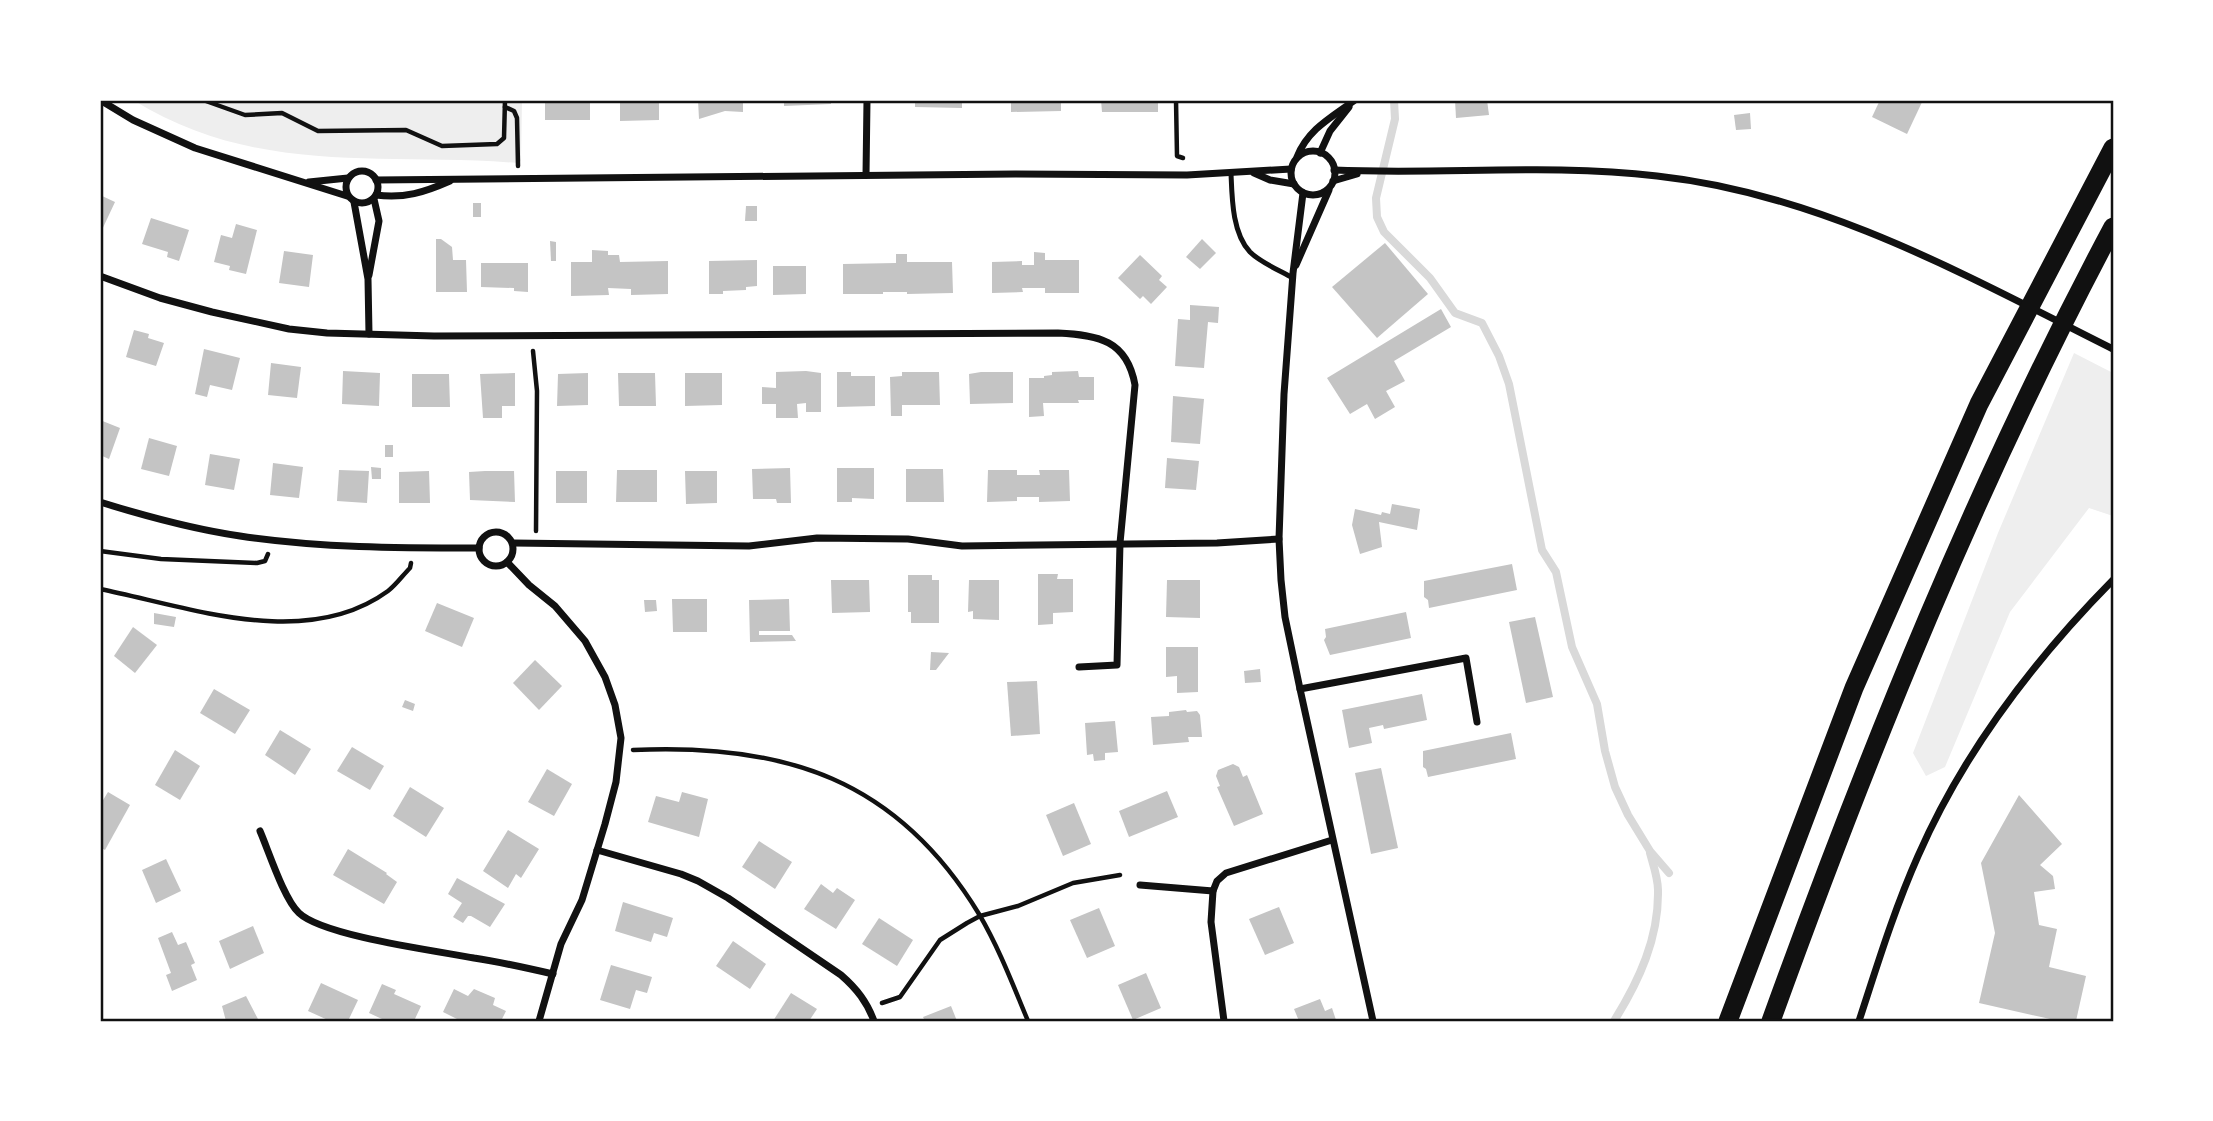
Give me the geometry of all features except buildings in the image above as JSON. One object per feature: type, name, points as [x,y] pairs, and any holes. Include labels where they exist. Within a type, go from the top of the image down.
[{"type":"highway","points":[[1728,1021],[1854,688],[1979,404],[2113,148]]},
{"type":"highway","points":[[1771,1021],[1845,822],[1951,562],[2020,411],[2113,227]]},
{"type":"street","points":[[100,100],[133,120],[195,148],[308,182],[364,204],[375,197],[411,195],[454,179]]},
{"type":"street","points":[[866,176],[867,100]]},
{"type":"street","points":[[1320,153],[1330,131],[1354,100]]},
{"type":"street","points":[[1354,100],[1316,128],[1302,144],[1291,169],[1294,184],[1303,193],[1310,195],[1322,193],[1332,183],[1365,172]]},
{"type":"street","points":[[1293,275],[1332,183],[1334,170],[1330,159],[1320,153],[1306,153],[1295,161]]},
{"type":"street","points":[[376,180],[1187,175],[1291,169]]},
{"type":"street","points":[[1334,170],[1574,170],[1700,182],[1812,209],[1862,228],[1977,280],[2113,349]]},
{"type":"street","points":[[308,182],[348,178],[363,171],[373,175],[376,180],[375,197],[379,221],[368,279]]},
{"type":"street","points":[[1250,172],[1270,180],[1294,184]]},
{"type":"street","points":[[348,178],[346,188],[368,279],[369,334]]},
{"type":"street","points":[[1303,193],[1293,275],[1284,394],[1279,539],[1285,617],[1373,1021]]},
{"type":"street","points":[[100,276],[160,298],[236,318],[308,331],[533,336],[1058,333],[1084,334],[1101,339],[1124,354],[1131,366],[1135,385],[1120,543],[1117,664],[1079,667]]},
{"type":"street","points":[[100,502],[194,527],[272,540],[413,549],[479,548]]},
{"type":"street","points":[[497,532],[507,536],[513,544],[513,555],[497,567],[481,559],[479,548],[486,535],[497,532]]},
{"type":"street","points":[[513,544],[749,546],[817,538],[908,539],[962,546],[1217,543],[1279,539]]},
{"type":"street","points":[[507,562],[566,618],[599,664],[615,705],[621,750],[616,782],[597,850],[582,900],[561,944],[540,1021]]},
{"type":"street","points":[[1859,1021],[1903,892],[1943,804],[2003,707],[2048,650],[2113,580]]},
{"type":"street","points":[[1300,690],[1466,658],[1476,722]]},
{"type":"street","points":[[260,831],[295,910],[310,921],[373,939],[553,974]]},
{"type":"street","points":[[1224,1021],[1211,922],[1213,891],[1217,881],[1226,873],[1332,840]]},
{"type":"street","points":[[597,850],[681,874],[728,898],[841,975],[857,990],[869,1007],[874,1021]]},
{"type":"street","points":[[1140,885],[1213,891]]},
{"type":"lane","points":[[1231,173],[1239,232],[1250,251],[1293,275]]},
{"type":"path","points":[[203,100],[246,115],[282,113],[318,131],[406,130],[433,143],[451,146],[497,144],[504,138],[505,100]]},
{"type":"path","points":[[1176,100],[1177,156],[1186,159],[1187,175]]},
{"type":"path","points":[[505,107],[514,111],[517,118],[518,178]]},
{"type":"path","points":[[533,336],[537,391],[536,543]]},
{"type":"path","points":[[100,551],[161,559],[257,563],[265,561],[272,540]]},
{"type":"path","points":[[100,589],[219,615],[283,623],[320,618],[362,607],[390,590],[410,568],[413,549]]},
{"type":"path","points":[[621,750],[691,750],[774,759],[816,771],[857,790],[901,819],[928,845],[980,916],[1002,958],[1028,1021]]},
{"type":"path","points":[[900,998],[940,940],[980,916],[1018,906],[1073,883],[1120,875]]},
{"type":"shaded area","points":[[133,100],[522,100],[521,161],[369,159],[274,151],[227,141],[180,124]]},
{"type":"shaded area","points":[[2074,353],[2113,373],[2113,516],[2089,508],[2010,612],[1945,767],[1926,776],[1913,753],[1998,533]]},
{"type":"waterway","points":[[1394,100],[1395,119],[1376,198],[1377,217],[1384,232],[1430,278],[1455,313],[1482,323],[1499,356],[1509,384],[1542,550],[1556,572],[1572,647],[1597,704],[1605,751],[1615,787],[1650,851],[1669,873]]},
{"type":"waterway","points":[[1614,1021],[1646,959],[1655,925],[1658,885],[1650,853]]}]
